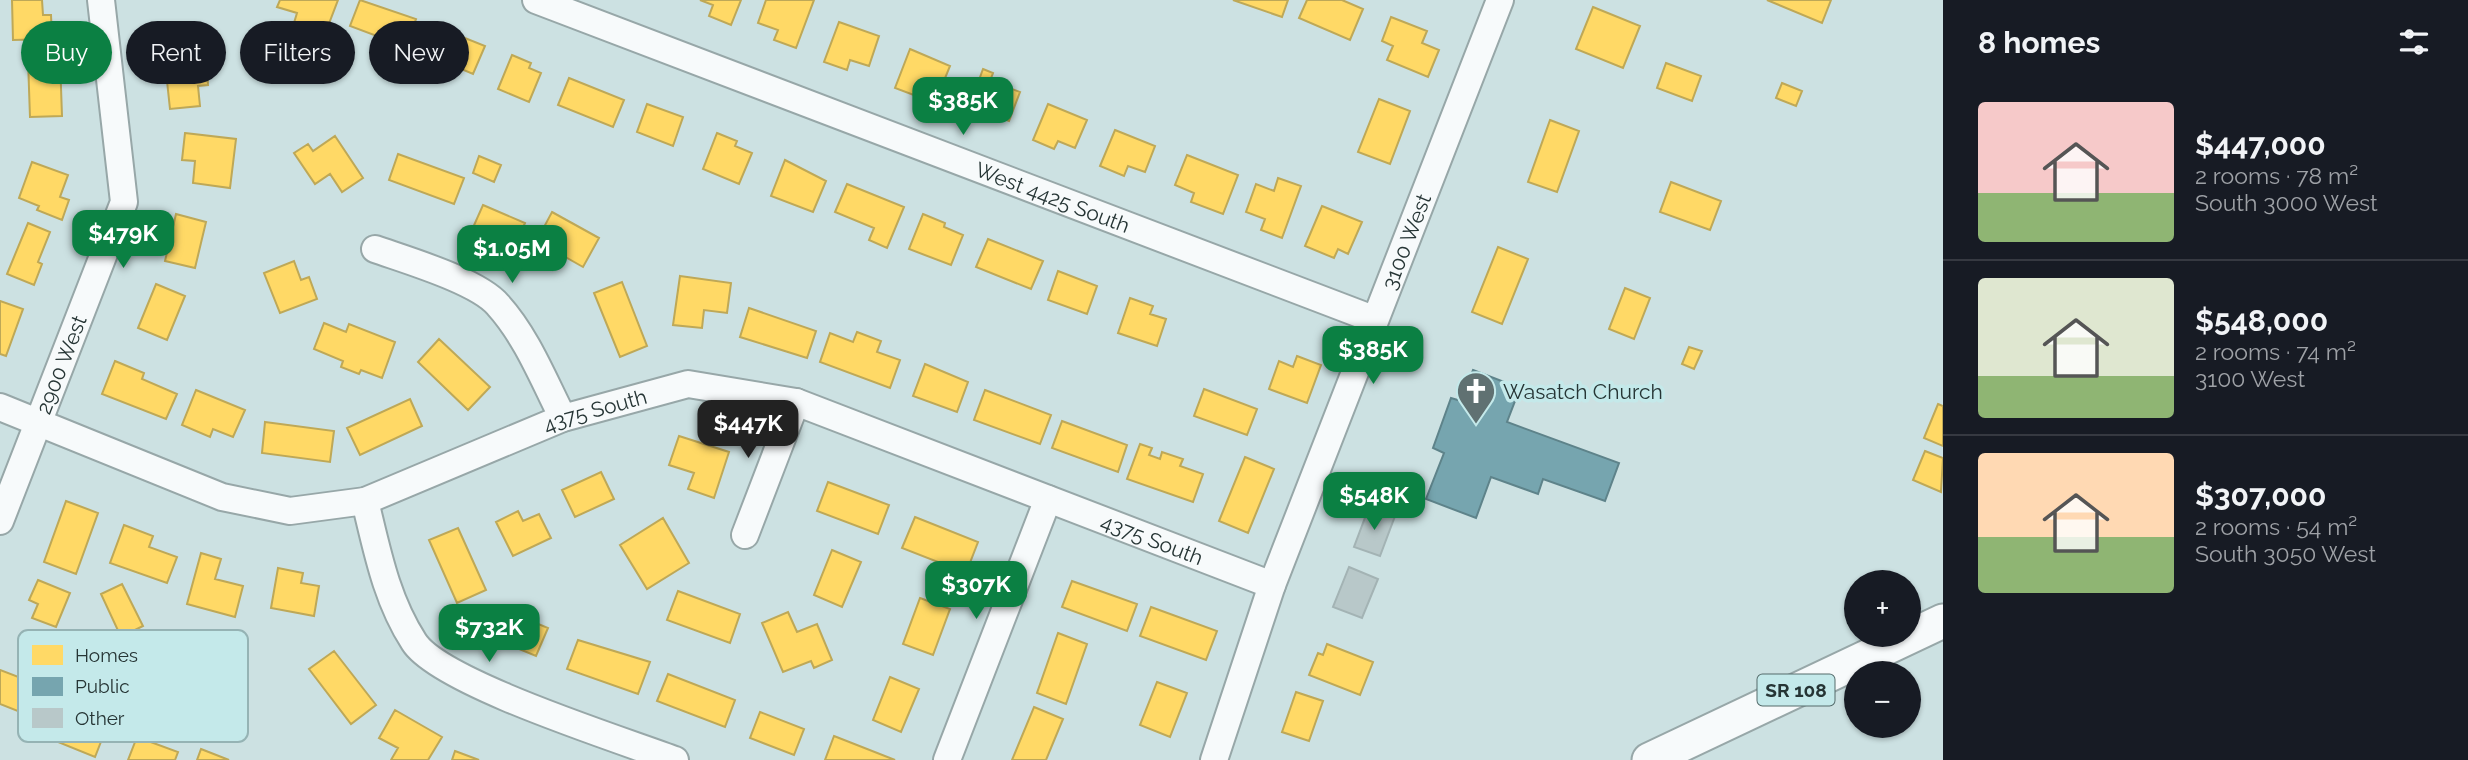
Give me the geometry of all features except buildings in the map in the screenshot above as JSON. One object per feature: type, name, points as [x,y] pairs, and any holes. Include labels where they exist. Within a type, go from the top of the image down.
[{"type":"main road","name":"SR 108","points":[[1649,760],[1943,621]]},
{"type":"street","name":"2900 West","points":[[0,521],[124,202],[101,0]]},
{"type":"street","name":"3100 West","points":[[1214,760],[1272,585],[1373,319],[1500,0]]},
{"type":"street","name":"West 4425 South","points":[[544,1],[1373,319]]},
{"type":"street","points":[[375,249],[446,273],[497,303],[524,342],[563,418]]},
{"type":"street","name":"4375 South","points":[[0,408],[222,497],[290,511],[365,501],[563,418],[688,384],[796,402],[1272,585]]},
{"type":"street","points":[[745,535],[796,402]]},
{"type":"street","points":[[947,760],[1048,499]]},
{"type":"street","points":[[365,501],[387,590],[415,644],[463,680],[675,760]]},
{"type":"place","name":"Wasatch Church","points":[[1476,425]]}]
